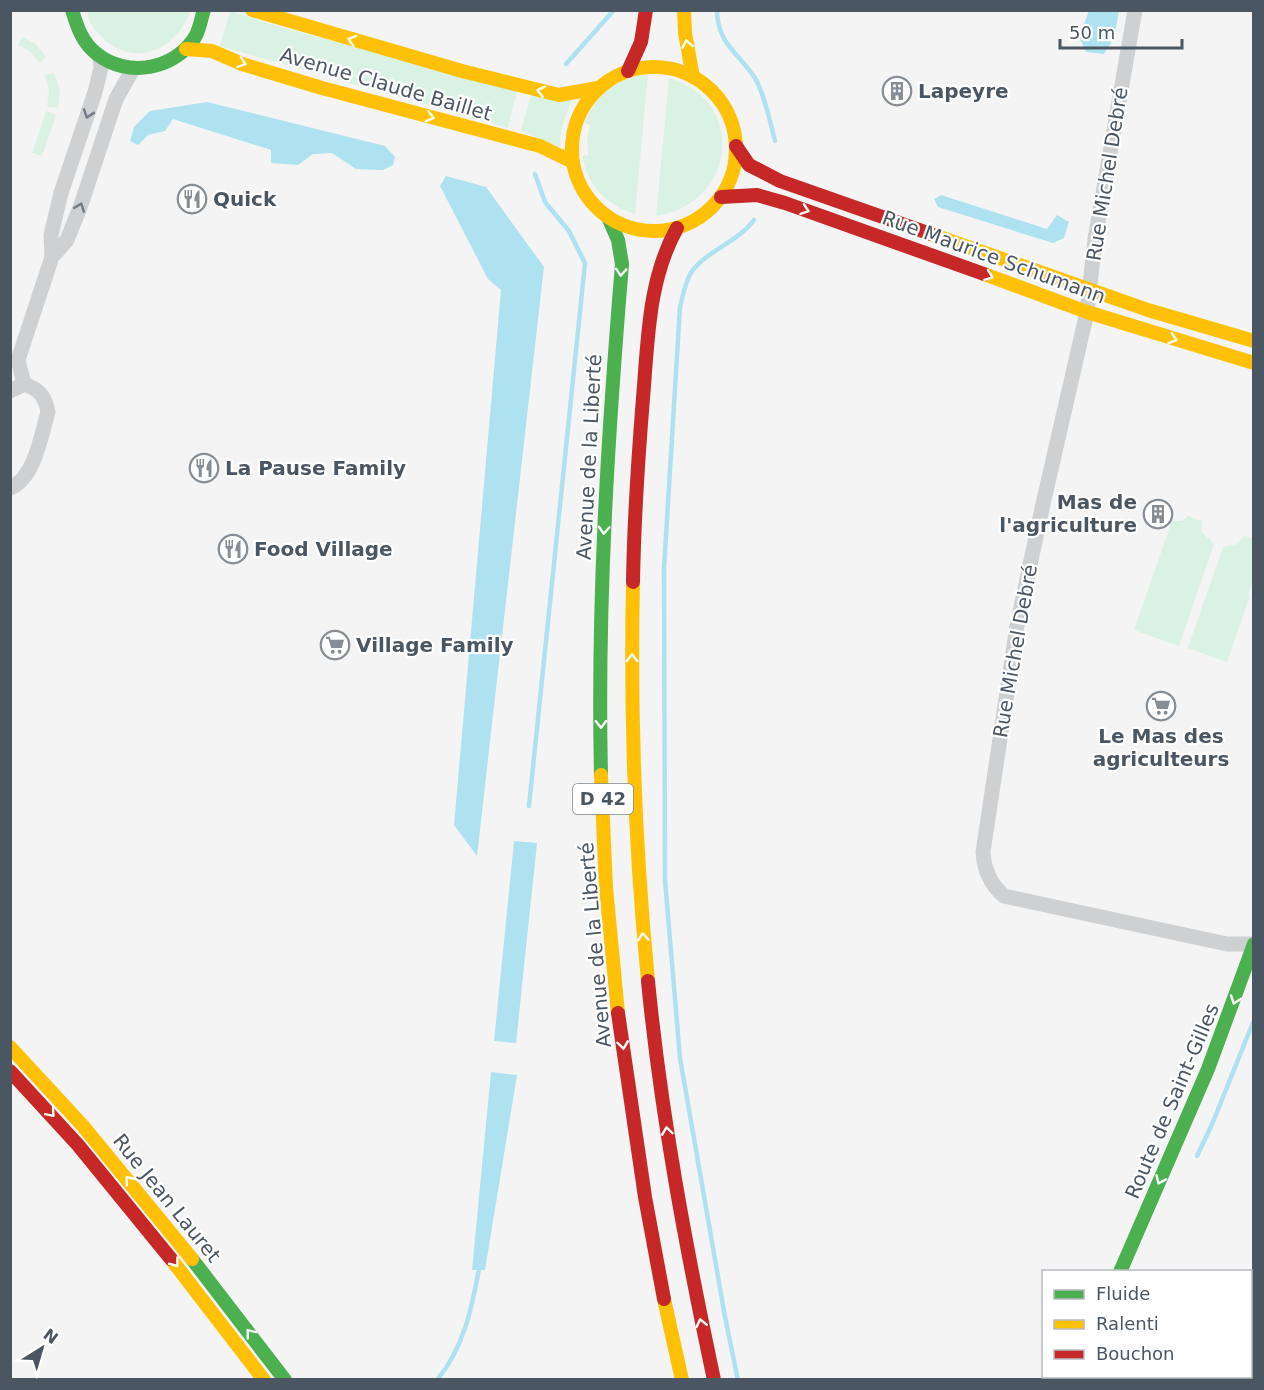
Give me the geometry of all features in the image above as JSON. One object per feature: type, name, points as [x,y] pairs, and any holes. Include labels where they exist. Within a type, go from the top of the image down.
[{"type":"main road","points":[[72,11],[81,37],[100,58],[121,68],[133,69],[152,68],[168,63],[186,49],[201,25],[204,10]]},
{"type":"main road","name":"Avenue Claude Baillet","points":[[252,10],[450,68],[550,93],[559,95],[598,88]]},
{"type":"main road","points":[[628,71],[638,55],[646,10]]},
{"type":"main road","points":[[684,10],[685,33],[693,76]]},
{"type":"main road","name":"Avenue Claude Baillet","points":[[186,49],[212,51],[242,63],[322,88],[540,146],[573,162]]},
{"type":"main road","points":[[665,68],[693,76],[707,86],[723,106],[734,129],[736,146],[733,171],[721,197],[699,218],[677,228],[661,231],[640,230],[608,217],[588,198],[580,185],[573,162],[574,129],[584,106],[598,88],[628,71],[665,68]]},
{"type":"main road","name":"Rue Maurice Schumann","points":[[736,146],[749,165],[780,181],[1148,310],[1254,341]]},
{"type":"main road","name":"Rue Maurice Schumann","points":[[721,197],[757,195],[785,203],[1087,312],[1254,363]]},
{"type":"main road","name":"Avenue de la Liberté","points":[[608,217],[620,242],[622,264],[606,475],[601,596],[601,741],[607,888],[615,985],[634,1123],[666,1311],[682,1380]]},
{"type":"main road","name":"D 42","points":[[677,228],[666,246],[654,290],[648,345],[638,461],[632,601],[632,736],[637,858],[653,1038],[675,1183],[714,1380]]},
{"type":"main road","name":"Route de Saint-Gilles","points":[[1121,1270],[1234,1005],[1254,944]]},
{"type":"main road","name":"Rue Jean Lauret","points":[[10,1047],[39,1076],[110,1158],[285,1380]]},
{"type":"main road","name":"Route de Saint-Gilles","points":[[1133,1270],[1227,1056]]},
{"type":"main road","name":"Rue Jean Lauret","points":[[10,1071],[40,1101],[124,1198],[264,1380]]},
{"type":"street","name":"Rue Michel Debré","points":[[1135,10],[1095,239],[1087,312],[1017,626],[985,841],[984,867],[998,890],[1005,896],[1227,944],[1254,944]]},
{"type":"street","points":[[52,257],[51,235],[62,193],[95,92],[101,68],[100,58]]},
{"type":"street","points":[[10,488],[17,485],[29,473],[48,411],[42,394],[35,388],[17,388],[18,360],[28,325],[52,257],[67,240],[81,205],[116,99],[133,69]]},
{"type":"green space","points":[[87,10],[190,11],[175,36],[154,50],[141,53],[128,52],[115,47],[103,38],[92,26]]},
{"type":"green space","points":[[230,11],[277,26],[517,91],[508,128],[220,46]]},
{"type":"green space","points":[[22,37],[36,44],[46,57],[39,63],[30,51],[18,45]]},
{"type":"green space","points":[[54,73],[60,90],[58,108],[47,107],[49,90],[45,75]]},
{"type":"green space","points":[[648,74],[635,214],[607,200],[588,176],[582,156],[588,155],[587,140],[590,125],[584,123],[596,103],[609,90],[626,80]]},
{"type":"green space","points":[[669,78],[694,90],[711,107],[721,128],[722,151],[716,173],[703,192],[683,207],[656,216]]},
{"type":"green space","points":[[531,95],[572,100],[563,123],[560,147],[521,131]]},
{"type":"green space","points":[[46,111],[56,115],[42,156],[32,153]]},
{"type":"green space","points":[[1188,516],[1202,521],[1202,532],[1214,544],[1179,646],[1134,630],[1172,521],[1182,521]]},
{"type":"green space","points":[[1245,536],[1253,539],[1253,579],[1248,595],[1250,596],[1227,662],[1188,648],[1223,547],[1234,545]]},
{"type":"water","points":[[1089,11],[1119,11],[1114,38],[1104,54],[1086,52],[1079,37]]},
{"type":"water","points":[[207,102],[385,146],[395,157],[393,165],[383,170],[356,169],[332,153],[313,154],[298,165],[271,163],[271,150],[173,119],[165,131],[148,135],[138,145],[130,141],[134,127],[150,111]]},
{"type":"water","points":[[446,176],[486,187],[544,267],[477,856],[454,825],[501,290],[488,279],[440,186]]},
{"type":"water","points":[[941,195],[1047,229],[1057,215],[1069,222],[1064,238],[1053,243],[938,207],[934,199]]},
{"type":"water","points":[[514,841],[537,843],[516,1043],[494,1041]]},
{"type":"water","points":[[491,1072],[517,1075],[485,1270],[472,1270]]},
{"type":"waterway","points":[[566,64],[614,10]]},
{"type":"waterway","points":[[717,10],[718,22],[725,40],[749,69],[758,84],[775,141]]},
{"type":"waterway","points":[[529,806],[585,263],[569,231],[545,202],[535,174]]},
{"type":"waterway","points":[[738,1380],[680,1058],[665,880],[664,568],[680,307],[683,293],[692,271],[706,257],[740,234],[754,220]]},
{"type":"waterway","points":[[1197,1156],[1254,1020]]},
{"type":"waterway","points":[[437,1380],[447,1367],[461,1339],[480,1264]]},
{"type":"traffic: fast","points":[[72,10],[81,34],[92,50],[109,62],[136,68],[163,63],[186,48],[197,34],[204,10]]},
{"type":"traffic: fast","points":[[601,775],[602,583],[612,392],[622,264],[618,240],[608,217]]},
{"type":"traffic: fast","points":[[1121,1270],[1208,1069],[1254,944]]},
{"type":"traffic: fast","points":[[192,1259],[285,1380]]},
{"type":"traffic: slow","points":[[252,10],[462,71],[559,95],[598,88]]},
{"type":"traffic: slow","points":[[684,10],[685,33],[693,77]]},
{"type":"traffic: slow","points":[[186,49],[212,51],[242,64],[322,88],[540,146],[573,162]]},
{"type":"traffic: slow","points":[[654,67],[685,73],[712,91],[730,118],[736,149],[730,180],[712,207],[685,225],[654,231],[623,225],[596,207],[578,180],[572,149],[578,118],[596,91],[623,73],[654,67]]},
{"type":"traffic: slow","points":[[931,234],[1148,310],[1254,341]]},
{"type":"traffic: slow","points":[[984,274],[1087,312],[1254,363]]},
{"type":"traffic: slow","points":[[633,582],[634,782],[648,981]]},
{"type":"traffic: slow","points":[[601,775],[606,888],[618,1013]]},
{"type":"traffic: slow","points":[[10,1047],[83,1126],[192,1259]]},
{"type":"traffic: slow","points":[[171,1259],[264,1380]]},
{"type":"traffic: slow","points":[[664,1299],[682,1380]]},
{"type":"traffic: jam","points":[[628,71],[641,42],[646,10]]},
{"type":"traffic: jam","points":[[736,146],[749,165],[780,181],[931,234]]},
{"type":"traffic: jam","points":[[721,197],[757,195],[785,203],[984,274]]},
{"type":"traffic: jam","points":[[633,582],[638,467],[651,311],[660,268],[677,228]]},
{"type":"traffic: jam","points":[[648,981],[675,1181],[714,1380]]},
{"type":"traffic: jam","points":[[618,1013],[645,1197],[664,1299]]},
{"type":"traffic: jam","points":[[10,1071],[78,1145],[171,1259]]},
{"type":"place","name":"Lapeyre","points":[[897,91]]},
{"type":"place","name":"Quick","points":[[192,199]]},
{"type":"place","name":"La Pause Family","points":[[204,468]]},
{"type":"place","name":"Mas de l'agriculture","points":[[1158,514]]},
{"type":"place","name":"Food Village","points":[[233,549]]},
{"type":"place","name":"Village Family","points":[[335,645]]},
{"type":"place","name":"Le Mas des agriculteurs","points":[[1161,706]]}]
